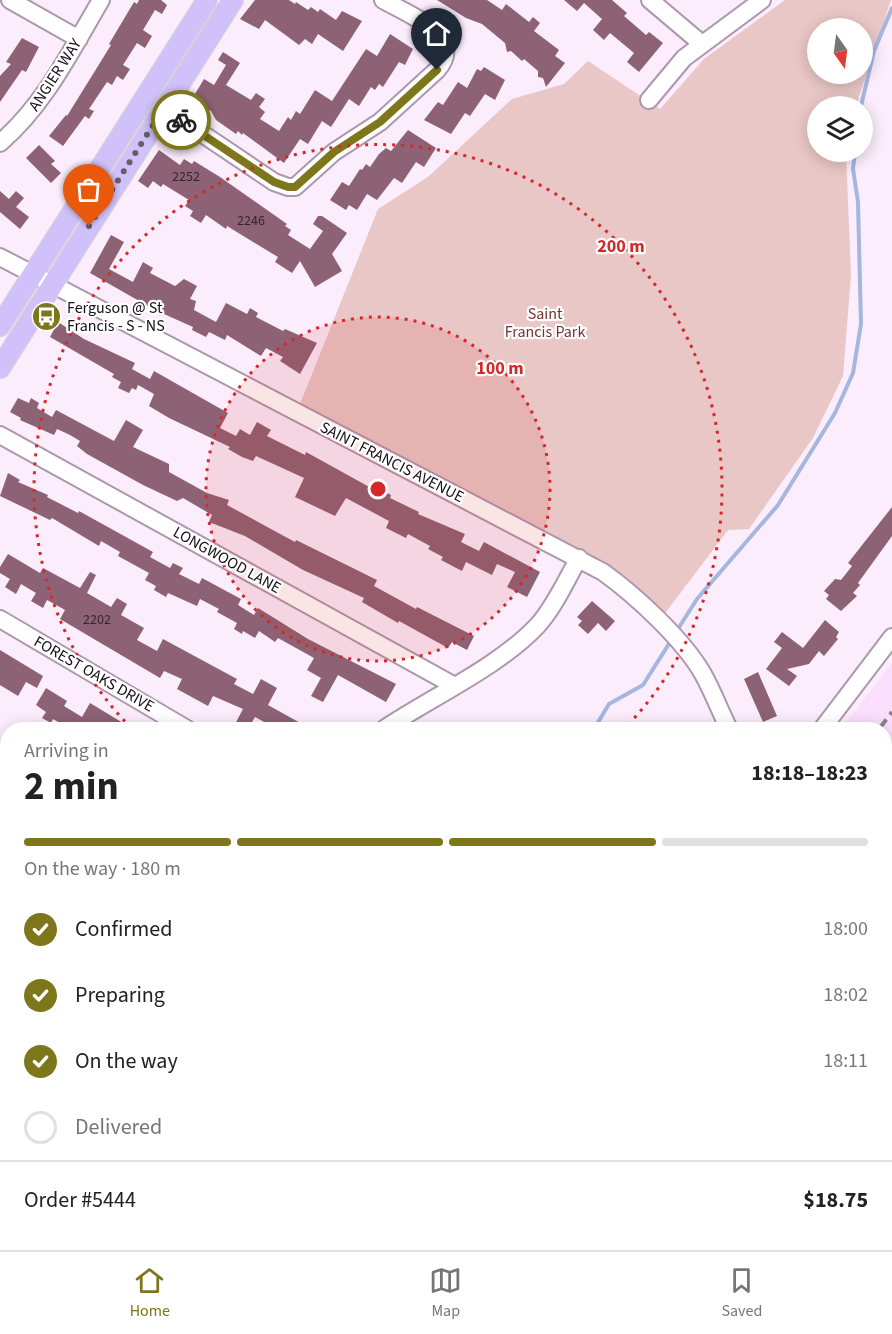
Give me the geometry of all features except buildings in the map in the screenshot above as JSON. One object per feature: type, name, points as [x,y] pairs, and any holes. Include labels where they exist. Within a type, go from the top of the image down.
[{"type":"main road","points":[[0,326],[207,0]]},
{"type":"main road","points":[[0,368],[233,0]]},
{"type":"street","points":[[10,0],[79,39]]},
{"type":"street","name":"ANGIER WAY","points":[[0,143],[25,120],[43,97],[101,0]]},
{"type":"street","points":[[164,108],[274,182],[295,187],[334,152],[380,122],[437,70],[444,59],[444,42],[435,30],[383,0]]},
{"type":"street","points":[[650,0],[702,44]]},
{"type":"street","points":[[649,100],[684,58],[762,0]]},
{"type":"street","name":"SAINT FRANCIS AVENUE","points":[[0,257],[32,276],[579,558],[624,587],[651,613],[702,673],[726,722]]},
{"type":"street","name":"LONGWOOD LANE","points":[[0,435],[453,685]]},
{"type":"street","points":[[395,722],[501,657],[537,626],[549,611],[579,558]]},
{"type":"street","name":"FOREST OAKS DRIVE","points":[[0,619],[175,722]]},
{"type":"street","points":[[827,722],[892,638]]},
{"type":"shaded area","points":[[892,663],[892,722],[846,722]]},
{"type":"green space","name":"Saint Francis Park","points":[[785,0],[891,0],[873,55],[873,18],[807,18],[807,84],[863,84],[859,96],[807,96],[807,162],[846,162],[851,275],[843,376],[813,438],[749,529],[728,530],[663,616],[619,572],[298,409],[378,209],[428,177],[512,99],[564,84],[588,61],[660,109],[704,59]]},
{"type":"waterway","points":[[863,96],[874,51],[892,8]]},
{"type":"waterway","points":[[676,632],[697,599],[778,505],[835,413],[853,373],[861,324],[858,202],[854,162]]},
{"type":"waterway","points":[[598,722],[609,704],[643,685],[672,639]]},
{"type":"railway","points":[[884,722],[892,712]]},
{"type":"way so far","points":[[89,226],[164,108],[181,120]]},
{"type":"place","name":"Ferguson @ St Francis - S - NS","points":[[46,317]]},
{"type":"route","points":[[181,120],[274,182],[281,186],[295,187],[334,152],[380,122],[437,70]]}]
